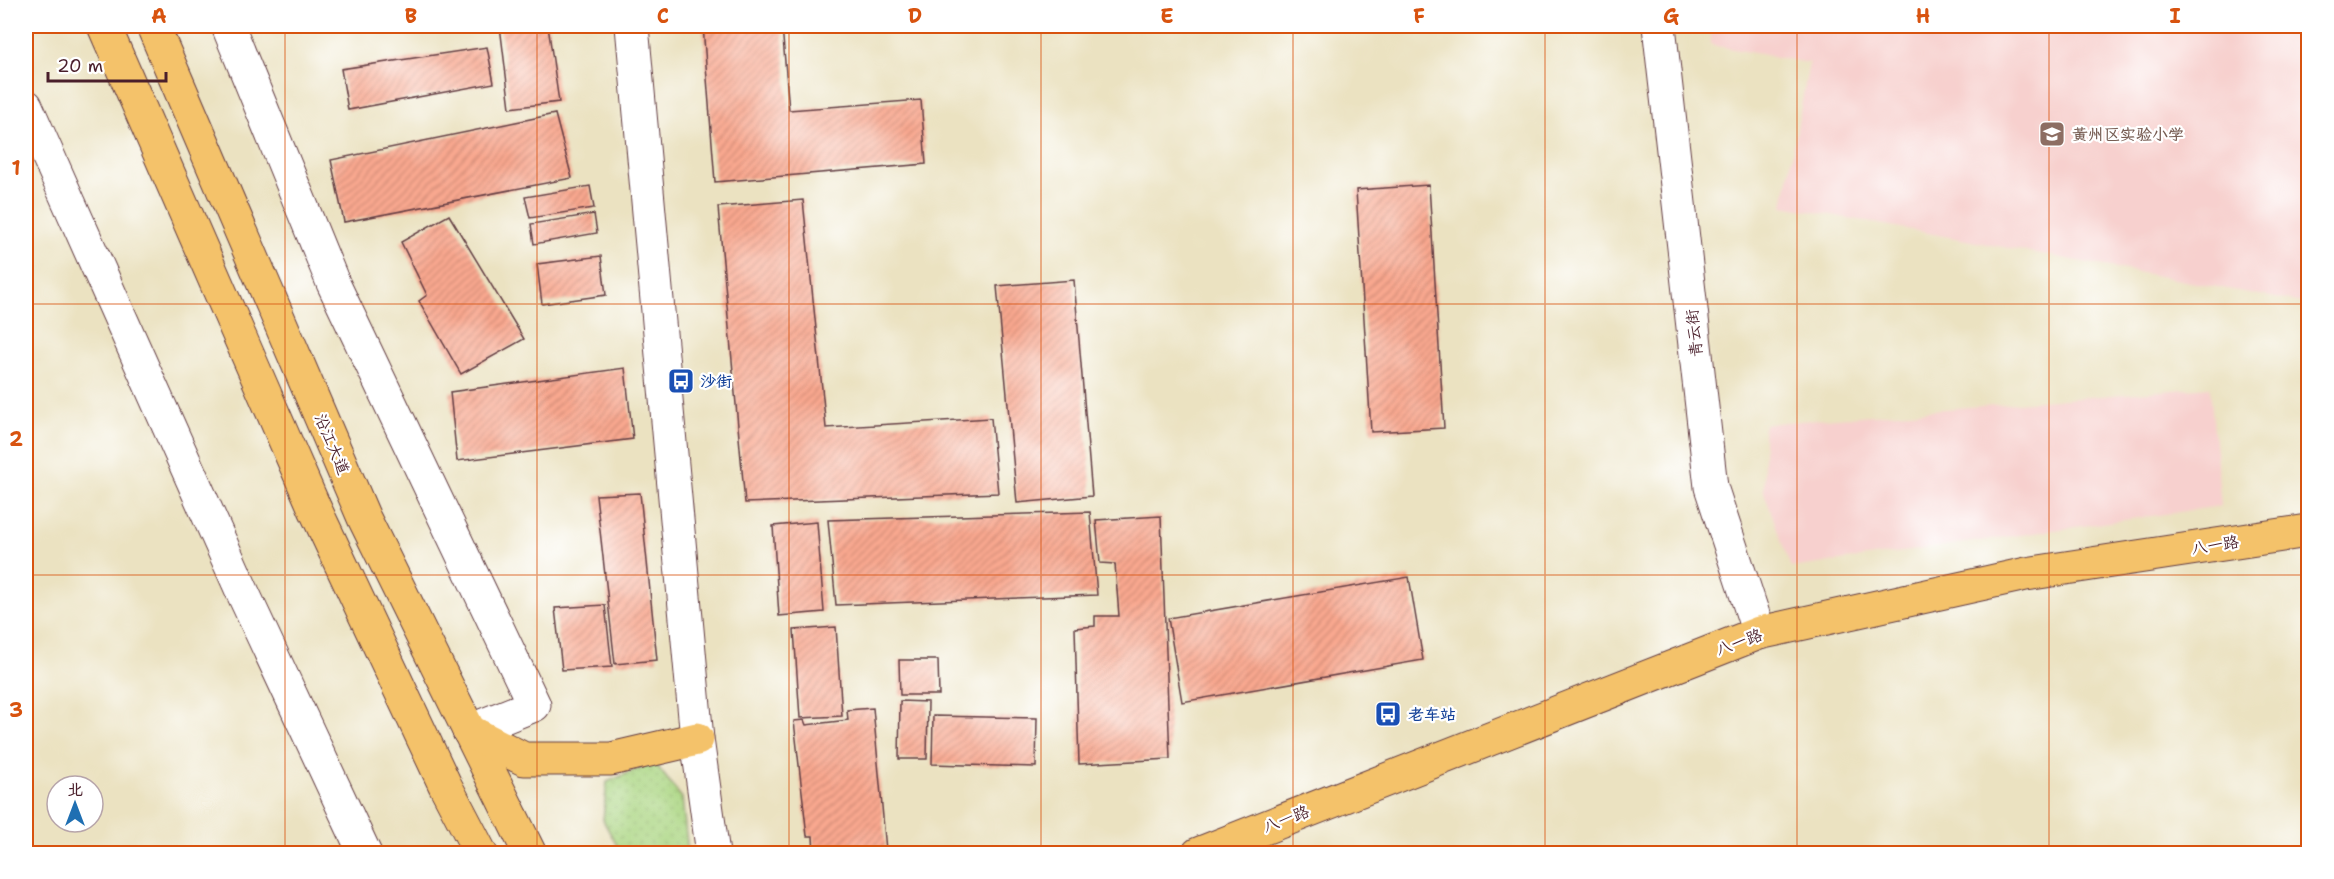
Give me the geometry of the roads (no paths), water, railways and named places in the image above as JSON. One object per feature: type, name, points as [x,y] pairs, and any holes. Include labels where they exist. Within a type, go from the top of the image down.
[{"type":"main road","points":[[104,26],[315,509],[445,785],[481,854]]},
{"type":"main road","name":"沿江大道","points":[[153,26],[364,518],[530,854]]},
{"type":"main road","name":"八一路","points":[[1198,854],[1759,633],[2026,574],[2308,531]]},
{"type":"main road","points":[[469,731],[524,759],[610,759],[697,740]]},
{"type":"street","points":[[228,26],[333,283],[534,705],[469,731]]},
{"type":"street","points":[[632,26],[697,740],[713,854]]},
{"type":"street","name":"青云街","points":[[1659,26],[1711,487],[1759,633]]},
{"type":"street","points":[[26,106],[243,593],[365,854]]},
{"type":"place","name":"黄州区实验小学","points":[[2052,134]]},
{"type":"place","name":"沙街","points":[[681,381]]},
{"type":"place","name":"老车站","points":[[1388,714]]}]
